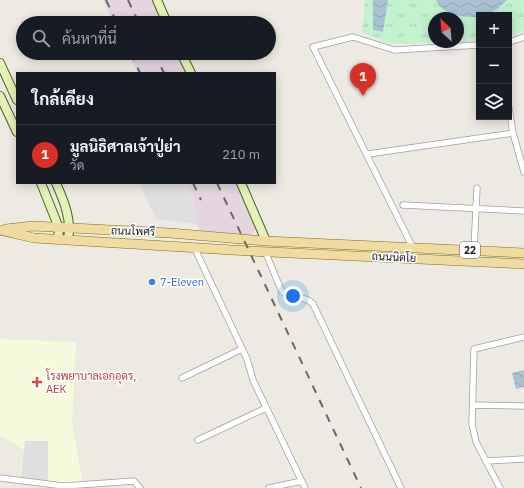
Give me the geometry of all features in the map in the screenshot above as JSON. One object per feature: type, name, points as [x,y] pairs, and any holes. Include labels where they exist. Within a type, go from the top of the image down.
[{"type":"main road","name":"ถนนโพศรี","points":[[0,230],[33,226],[170,233],[266,240]]},
{"type":"main road","name":"ถนนโพศรี","points":[[0,230],[34,238],[265,251]]},
{"type":"main road","points":[[34,238],[40,241],[97,241]]},
{"type":"main road","name":"ถนนนิตโย","points":[[266,240],[414,246],[524,253]]},
{"type":"main road","points":[[265,251],[266,240]]},
{"type":"main road","name":"ถนนนิตโย","points":[[265,251],[524,264]]},
{"type":"street","points":[[157,0],[164,16]]},
{"type":"street","points":[[414,246],[314,47],[353,37],[394,50],[476,45]]},
{"type":"street","points":[[512,41],[524,38]]},
{"type":"street","points":[[184,60],[190,72]]},
{"type":"street","points":[[0,63],[16,98]]},
{"type":"street","points":[[0,96],[16,130]]},
{"type":"street","points":[[511,120],[524,172]]},
{"type":"street","points":[[368,154],[513,133]]},
{"type":"street","points":[[57,184],[69,220],[70,229],[63,239],[43,186],[57,184]]},
{"type":"street","points":[[241,184],[266,240]]},
{"type":"street","points":[[474,250],[477,188]]},
{"type":"street","points":[[402,204],[524,211]]},
{"type":"street","points":[[194,248],[242,349],[253,380],[305,488]]},
{"type":"street","points":[[265,251],[282,292],[308,300],[313,304],[401,488]]},
{"type":"street","points":[[500,488],[476,442],[472,424],[474,349],[524,337]]},
{"type":"street","points":[[182,378],[242,349]]},
{"type":"street","points":[[473,405],[524,406]]},
{"type":"street","points":[[198,440],[266,408]]},
{"type":"street","points":[[486,461],[524,459]]},
{"type":"street","points":[[0,478],[64,487],[134,481],[140,488]]},
{"type":"street","points":[[269,488],[302,481]]},
{"type":"shaded area","points":[[103,0],[154,0],[161,16],[111,16]]},
{"type":"shaded area","points":[[132,60],[181,60],[187,72],[138,72]]},
{"type":"shaded area","points":[[139,184],[188,184],[192,193],[196,224],[156,219]]},
{"type":"shaded area","points":[[188,184],[237,184],[256,227],[253,234],[249,236],[202,232],[196,224],[192,193]]},
{"type":"shaded area","name":"โรงพยาบาลเอกอุดร, AEK","points":[[0,339],[76,342],[72,423],[83,484],[64,484],[21,478],[24,450],[0,435]]},
{"type":"shaded area","points":[[25,441],[48,441],[48,482],[21,478]]},
{"type":"green space","points":[[365,0],[524,0],[524,31],[512,35],[512,12],[476,12],[476,40],[464,41],[464,12],[428,12],[428,43],[393,44],[362,33]]},
{"type":"water","points":[[373,0],[388,0],[383,32],[373,30]]},
{"type":"water","points":[[436,0],[507,0],[501,6],[490,12],[476,12],[476,17],[464,17],[464,12],[447,12],[440,6]]},
{"type":"water","points":[[524,370],[524,387],[516,389],[512,373]]},
{"type":"railway","points":[[106,0],[114,16]]},
{"type":"railway","points":[[128,0],[136,16]]},
{"type":"railway","points":[[134,60],[140,72]]},
{"type":"railway","points":[[158,60],[164,72]]},
{"type":"railway","points":[[193,184],[201,200]]},
{"type":"railway","points":[[217,184],[361,488]]},
{"type":"place","name":"มูลนิธิศาลเจ้าปู่ย่า","points":[[363,96]]},
{"type":"place","name":"7-Eleven","points":[[152,282]]},
{"type":"place","name":"โรงพยาบาลเอกอุดร, AEK","points":[[37,382]]}]
